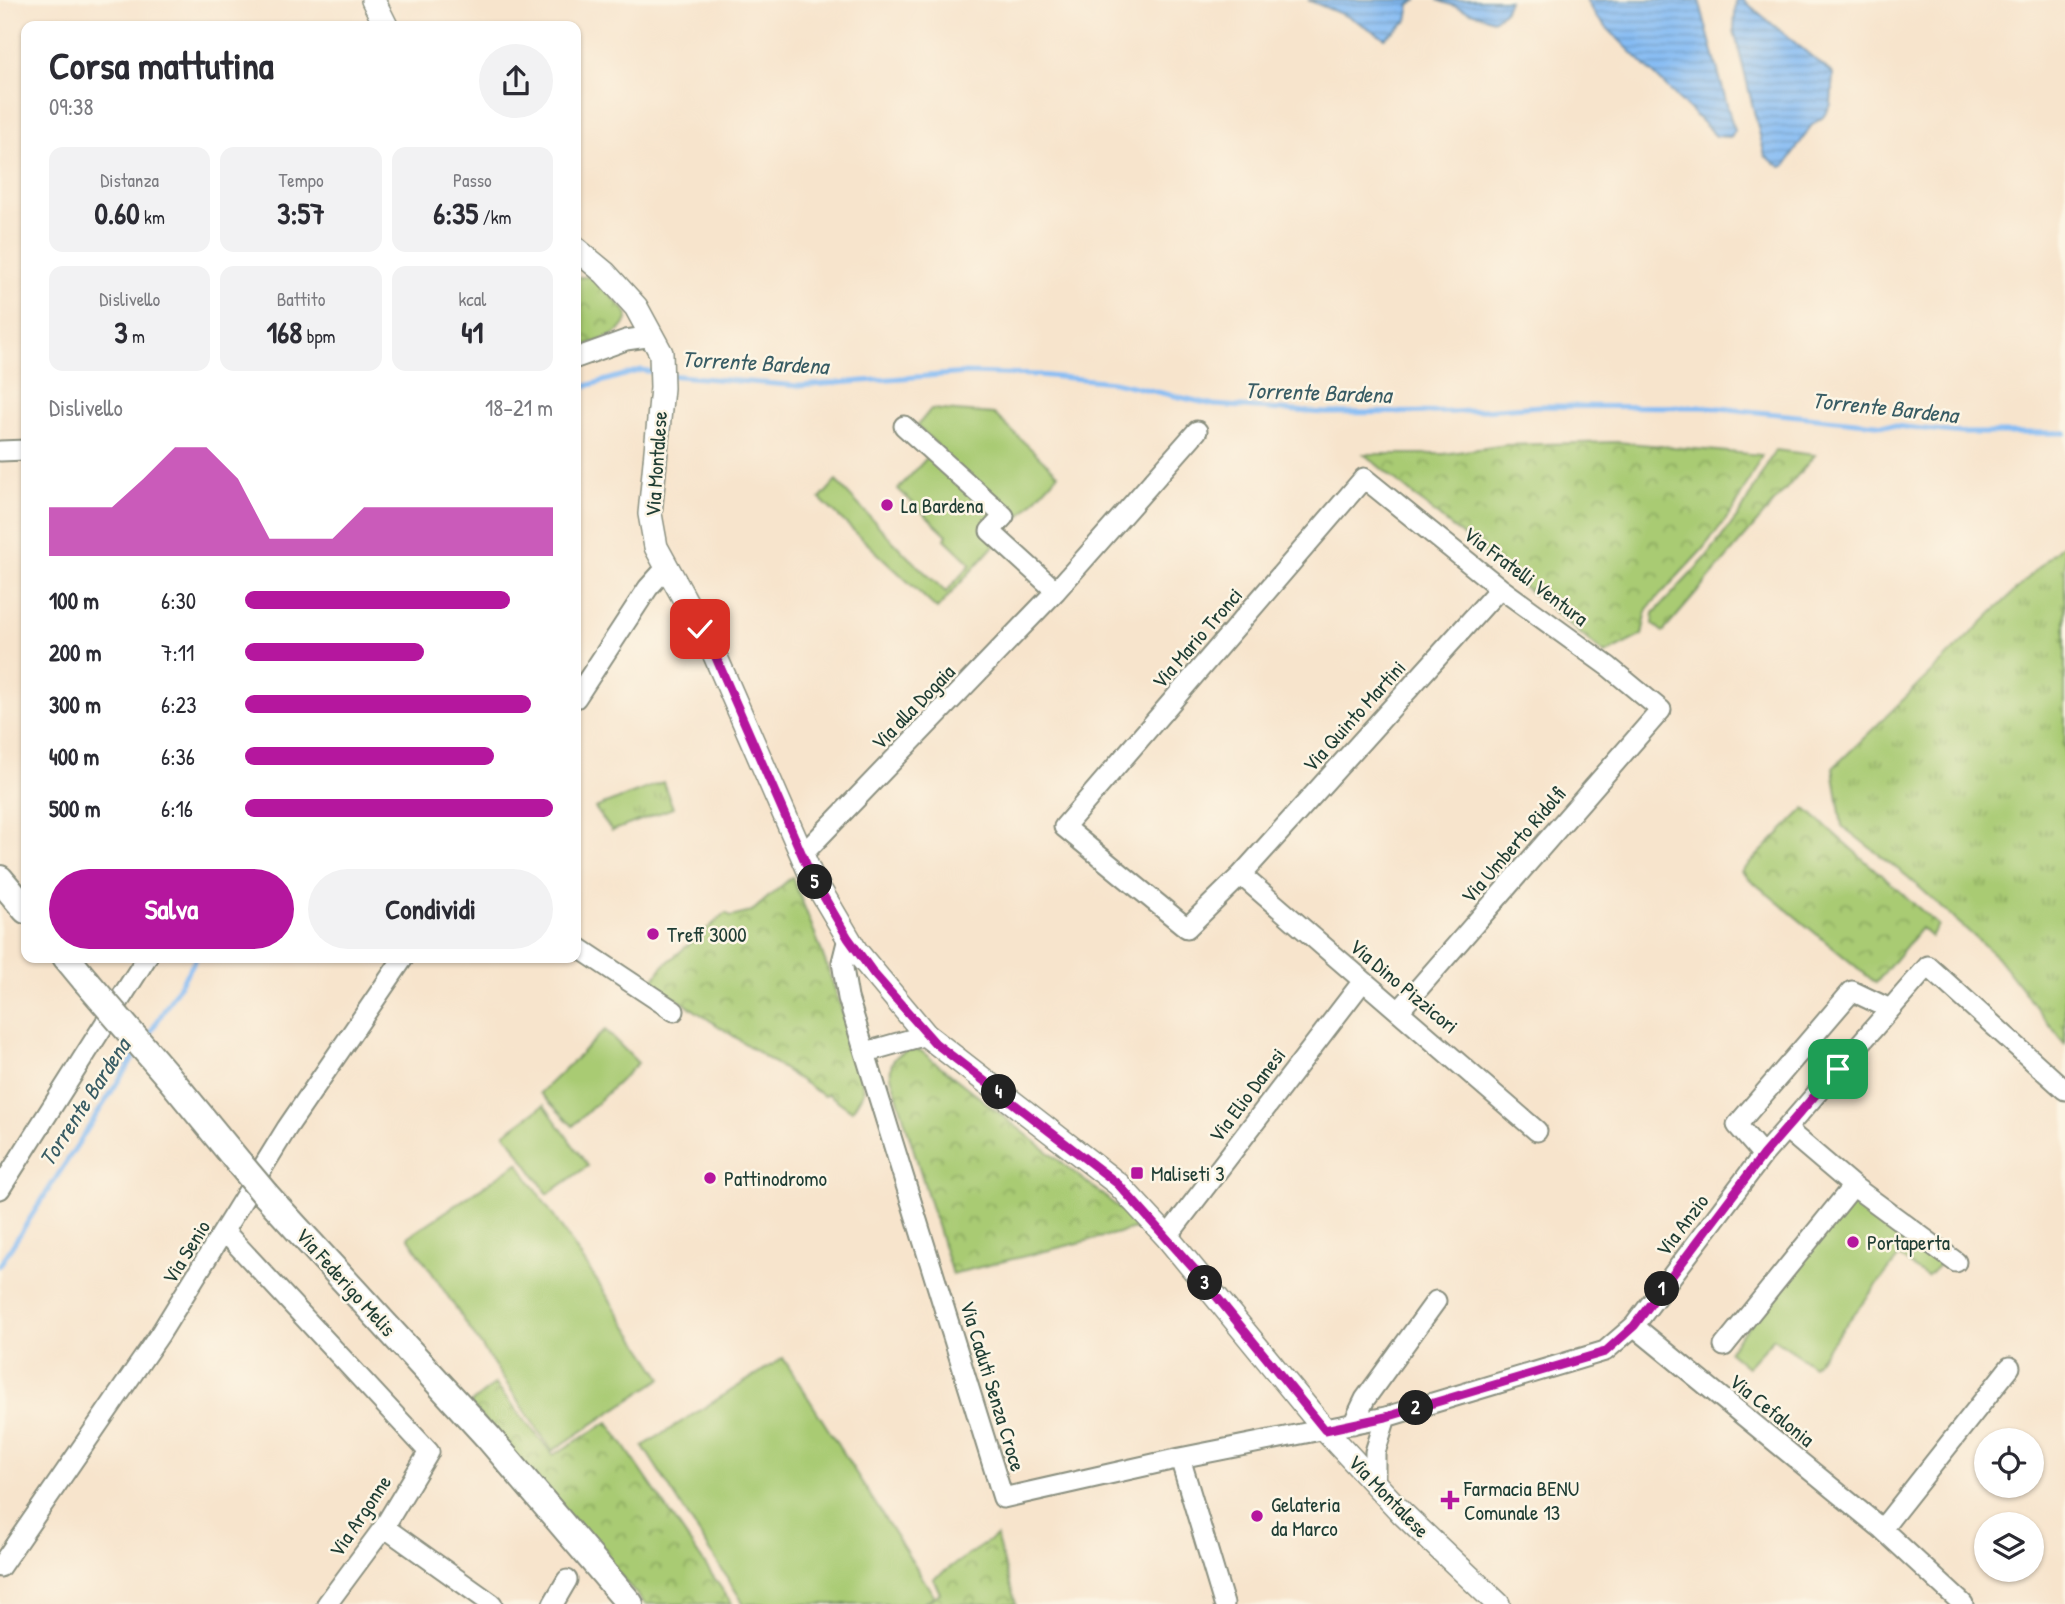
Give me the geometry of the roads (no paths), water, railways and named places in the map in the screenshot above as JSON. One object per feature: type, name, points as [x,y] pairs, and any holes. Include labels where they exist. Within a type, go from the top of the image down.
[{"type":"main road","points":[[0,878],[21,904]]},
{"type":"main road","name":"Via Federigo Melis","points":[[71,963],[266,1195],[488,1437],[630,1604]]},
{"type":"street","points":[[373,0],[384,21]]},
{"type":"street","name":"Via Montalese","points":[[581,253],[605,273],[636,307],[657,345],[662,388],[650,514],[656,547],[714,653],[802,855],[848,938],[926,1035],[1095,1163],[1118,1184],[1167,1237],[1325,1430],[1498,1604]]},
{"type":"street","points":[[581,356],[626,340],[657,345]]},
{"type":"street","points":[[904,426],[1004,516],[990,531],[1056,591]]},
{"type":"street","name":"Via alla Dogaia","points":[[802,855],[1056,591],[1196,431]]},
{"type":"street","points":[[0,451],[21,450]]},
{"type":"street","name":"Via Fratelli Ventura","points":[[1364,478],[1500,588],[1609,667],[1661,709]]},
{"type":"street","name":"Via Mario Tronci","points":[[1064,827],[1364,478]]},
{"type":"street","points":[[581,690],[648,588],[666,568]]},
{"type":"street","name":"Via Quinto Martini","points":[[1064,827],[1187,928],[1241,875],[1500,588]]},
{"type":"street","name":"Via Umberto Ridolfi","points":[[1399,1011],[1661,709]]},
{"type":"street","name":"Via Dino Pizzicori","points":[[1241,875],[1537,1131]]},
{"type":"street","name":"Via Caduti Senza Croce","points":[[848,938],[843,972],[1003,1498],[1180,1458],[1325,1430]]},
{"type":"street","points":[[581,949],[674,1011]]},
{"type":"street","points":[[0,1189],[143,963]]},
{"type":"street","name":"Via Senio","points":[[0,1567],[160,1334],[287,1128],[400,963]]},
{"type":"street","name":"Via Anzio","points":[[1325,1430],[1386,1417],[1589,1358],[1612,1347],[1634,1326],[1763,1155],[1928,966],[2065,1090]]},
{"type":"street","name":"Via Elio Danesi","points":[[1167,1237],[1363,981]]},
{"type":"street","points":[[1763,1155],[1737,1125],[1852,991],[1890,1009]]},
{"type":"street","points":[[866,1052],[926,1035]]},
{"type":"street","points":[[1786,1129],[1853,1186],[1956,1262]]},
{"type":"street","points":[[1724,1346],[1853,1186]]},
{"type":"street","name":"Via Argonne","points":[[225,1232],[429,1452],[384,1527],[327,1604]]},
{"type":"street","points":[[1353,1424],[1365,1399],[1436,1301]]},
{"type":"street","name":"Via Cefalonia","points":[[1634,1326],[1882,1529],[1963,1604]]},
{"type":"street","points":[[1882,1529],[2010,1367]]},
{"type":"street","points":[[1375,1482],[1375,1452],[1386,1417]]},
{"type":"street","points":[[1180,1458],[1224,1604]]},
{"type":"street","points":[[384,1527],[492,1604]]},
{"type":"street","points":[[553,1604],[567,1580]]},
{"type":"water","points":[[1308,0],[1418,0],[1410,4],[1407,21],[1385,38],[1351,18]]},
{"type":"water","points":[[1437,0],[1509,0],[1504,12],[1493,20]]},
{"type":"water","points":[[1586,0],[1699,0],[1734,131],[1731,137],[1716,136],[1596,17]]},
{"type":"water","points":[[1736,0],[1743,0],[1833,74],[1831,105],[1823,117],[1811,126],[1786,165],[1781,167],[1765,156],[1734,30]]},
{"type":"waterway","name":"Torrente Bardena","points":[[581,388],[641,370],[654,372]]},
{"type":"waterway","name":"Torrente Bardena","points":[[667,375],[799,386],[966,373],[1037,375],[1114,382],[1214,405],[1325,413],[1453,412],[1540,406],[1710,407],[1963,433],[2065,433]]},
{"type":"waterway","name":"Torrente Bardena","points":[[147,1038],[193,963]]},
{"type":"waterway","name":"Torrente Bardena","points":[[0,1265],[137,1052]]},
{"type":"place","name":"La Bardena","points":[[887,505]]},
{"type":"place","name":"Treff 3000","points":[[653,934]]},
{"type":"place","name":"Maliseti 3","points":[[1137,1173]]},
{"type":"place","name":"Pattinodromo","points":[[710,1178]]},
{"type":"place","name":"Portaperta","points":[[1853,1242]]},
{"type":"place","name":"Farmacia BENU Comunale 13","points":[[1450,1500]]},
{"type":"place","name":"Gelateria da Marco","points":[[1257,1516]]}]
